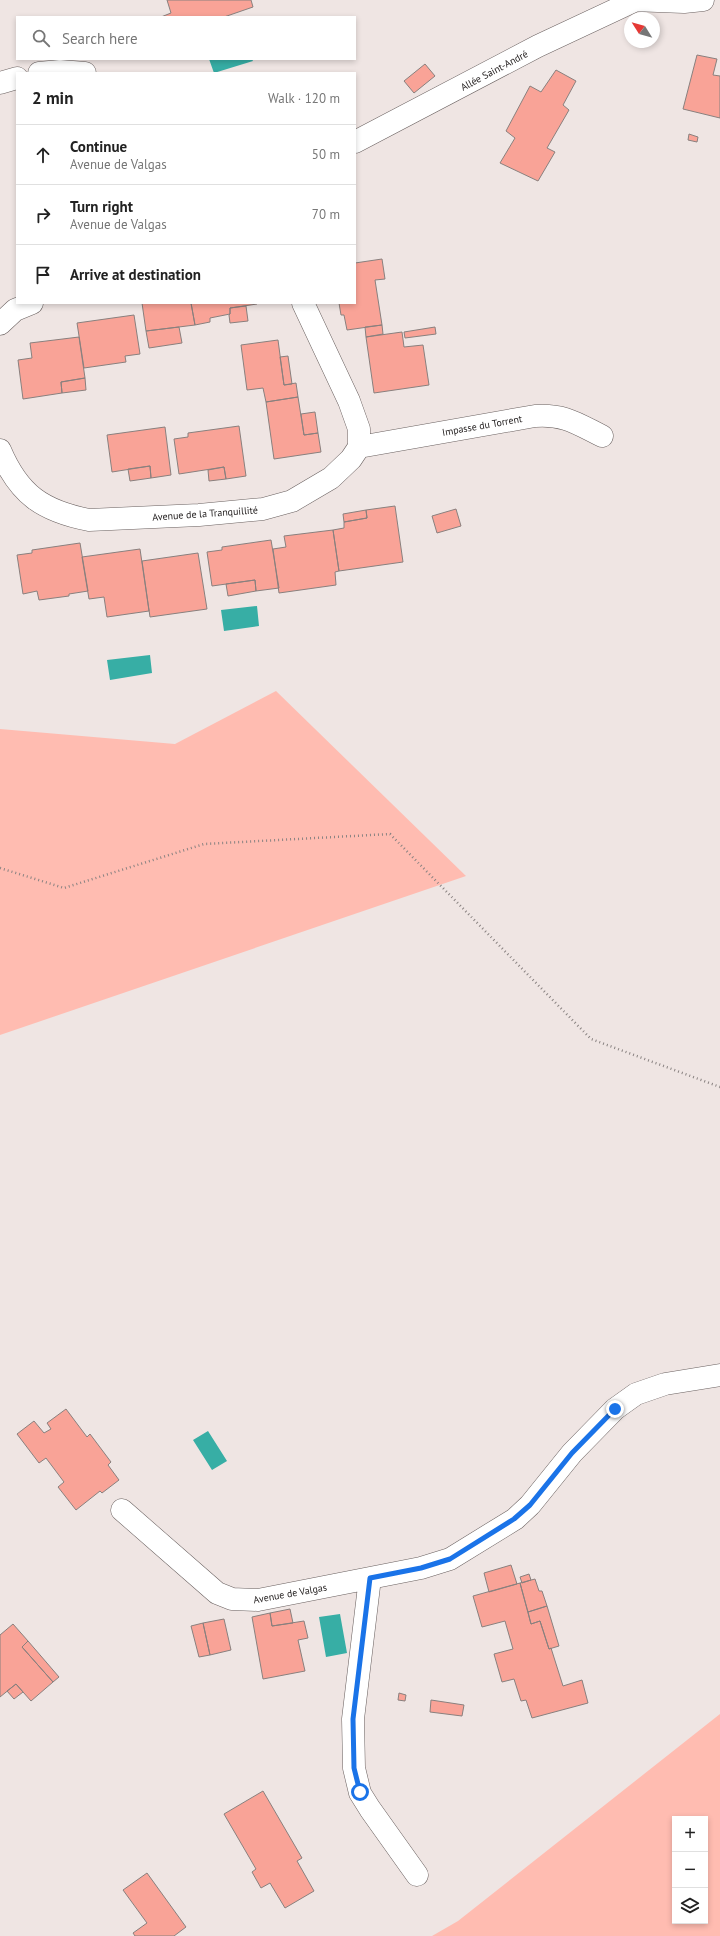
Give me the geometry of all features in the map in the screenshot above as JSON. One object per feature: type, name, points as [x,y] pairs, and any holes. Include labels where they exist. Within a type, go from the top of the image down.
[{"type":"street","points":[[633,0],[684,2],[703,0]]},
{"type":"street","name":"Allée Saint-André","points":[[356,141],[538,46],[633,0]]},
{"type":"street","points":[[50,72],[72,72]]},
{"type":"street","points":[[0,83],[16,78]]},
{"type":"street","points":[[0,324],[15,310],[30,304]]},
{"type":"street","points":[[302,304],[349,401],[359,429],[358,447]]},
{"type":"street","name":"Impasse du Torrent","points":[[358,447],[535,416],[550,415],[564,417],[602,436]]},
{"type":"street","name":"Avenue de la Tranquillité","points":[[0,450],[12,475],[41,505],[68,515],[89,520],[199,515],[263,509],[292,501],[331,478],[351,459],[358,447]]},
{"type":"street","name":"Avenue de Valgas","points":[[122,1510],[217,1593],[232,1599],[258,1600],[421,1568],[450,1559],[514,1519],[530,1505],[572,1453],[615,1409],[636,1394],[665,1384],[720,1375]]},
{"type":"street","points":[[370,1578],[353,1719],[354,1768],[360,1792],[370,1809],[417,1875]]},
{"type":"path","points":[[0,868],[64,888],[204,844],[390,834],[591,1039],[720,1087]]},
{"type":"shaded area","points":[[276,691],[466,876],[0,1035],[0,729],[175,744]]},
{"type":"shaded area","points":[[720,1714],[720,1936],[432,1936],[458,1921]]},
{"type":"water","points":[[209,60],[253,61],[217,72],[214,72]]},
{"type":"water","points":[[257,606],[259,626],[224,631],[221,610]]},
{"type":"water","points":[[150,655],[152,673],[110,680],[107,660]]},
{"type":"water","points":[[208,1431],[227,1461],[212,1470],[193,1440]]},
{"type":"water","points":[[340,1614],[347,1653],[326,1657],[319,1617]]},
{"type":"building","points":[[167,0],[251,0],[253,7],[227,16],[164,16],[171,13]]},
{"type":"building","points":[[697,55],[717,59],[713,75],[720,76],[720,118],[683,109]]},
{"type":"building","points":[[425,64],[435,76],[414,93],[404,81]]},
{"type":"building","points":[[556,70],[576,81],[563,105],[569,110],[547,148],[555,152],[538,181],[500,163],[515,138],[506,131],[530,86],[541,92]]},
{"type":"building","points":[[689,134],[698,137],[697,142],[688,140]]},
{"type":"building","points":[[382,259],[385,279],[375,280],[382,325],[347,330],[344,315],[341,315],[339,304],[356,304],[356,263]]},
{"type":"building","points":[[142,304],[191,304],[195,325],[146,331]]},
{"type":"building","points":[[191,304],[257,304],[230,308],[230,314],[210,318],[210,322],[195,325]]},
{"type":"building","points":[[246,306],[248,321],[230,323],[230,308]]},
{"type":"building","points":[[134,315],[140,354],[125,356],[126,362],[84,368],[77,323]]},
{"type":"building","points":[[382,325],[383,334],[366,337],[365,327]]},
{"type":"building","points":[[179,327],[182,343],[149,348],[146,331]]},
{"type":"building","points":[[435,327],[436,334],[405,338],[404,332]]},
{"type":"building","points":[[402,332],[404,347],[423,345],[429,385],[374,393],[366,337]]},
{"type":"building","points":[[79,337],[85,378],[61,382],[62,393],[23,399],[18,360],[32,358],[30,343]]},
{"type":"building","points":[[278,340],[284,385],[296,383],[298,397],[266,402],[263,388],[247,390],[241,345]]},
{"type":"building","points":[[288,356],[292,384],[284,385],[280,357]]},
{"type":"building","points":[[85,378],[86,390],[62,393],[61,382]]},
{"type":"building","points":[[298,397],[304,435],[318,433],[321,452],[274,459],[266,402]]},
{"type":"building","points":[[315,412],[318,433],[304,435],[301,414]]},
{"type":"building","points":[[239,426],[246,476],[226,479],[224,467],[179,474],[174,439],[188,437],[188,433]]},
{"type":"building","points":[[165,427],[171,475],[151,478],[150,466],[112,472],[107,435]]},
{"type":"building","points":[[150,466],[151,478],[130,481],[128,469]]},
{"type":"building","points":[[224,467],[226,479],[209,481],[208,470]]},
{"type":"building","points":[[395,506],[403,562],[339,571],[333,530],[344,528],[344,522],[367,518],[366,510]]},
{"type":"building","points":[[456,509],[461,526],[437,533],[432,516]]},
{"type":"building","points":[[366,510],[367,518],[344,522],[343,514]]},
{"type":"building","points":[[333,530],[339,571],[335,572],[336,585],[279,593],[273,549],[286,547],[284,536]]},
{"type":"building","points":[[271,540],[279,588],[256,591],[255,580],[212,586],[207,552],[222,550],[222,547]]},
{"type":"building","points":[[80,543],[88,591],[69,594],[69,596],[39,600],[37,591],[23,594],[17,555],[32,553],[32,550]]},
{"type":"building","points":[[140,549],[149,611],[107,617],[104,597],[89,599],[82,557]]},
{"type":"building","points":[[198,553],[207,609],[150,617],[142,561]]},
{"type":"building","points":[[255,580],[256,591],[228,596],[226,584]]},
{"type":"building","points":[[66,1409],[87,1437],[90,1434],[111,1462],[108,1465],[119,1480],[102,1493],[100,1491],[76,1510],[58,1487],[64,1482],[46,1458],[39,1463],[17,1434],[34,1421],[44,1433],[51,1429],[47,1423]]},
{"type":"building","points":[[511,1565],[517,1584],[489,1592],[484,1573]]},
{"type":"building","points":[[529,1574],[531,1580],[522,1583],[520,1577]]},
{"type":"building","points":[[535,1579],[539,1591],[542,1591],[547,1606],[528,1612],[520,1583]]},
{"type":"building","points":[[520,1583],[531,1624],[540,1621],[549,1649],[551,1648],[563,1686],[582,1680],[588,1703],[532,1718],[526,1700],[521,1701],[514,1679],[502,1682],[494,1654],[513,1649],[505,1621],[482,1627],[473,1596]]},
{"type":"building","points":[[547,1606],[559,1646],[549,1649],[540,1621],[531,1624],[528,1612]]},
{"type":"building","points":[[290,1609],[293,1623],[272,1626],[270,1613]]},
{"type":"building","points":[[270,1613],[272,1626],[304,1621],[308,1638],[298,1640],[305,1671],[263,1679],[252,1617]]},
{"type":"building","points":[[224,1619],[231,1650],[210,1655],[203,1623]]},
{"type":"building","points":[[203,1623],[210,1655],[199,1657],[191,1626]]},
{"type":"building","points":[[13,1624],[28,1641],[22,1647],[53,1682],[31,1701],[16,1684],[0,1697],[0,1635]]},
{"type":"building","points":[[28,1641],[59,1677],[53,1682],[22,1647]]},
{"type":"building","points":[[16,1684],[23,1692],[14,1699],[7,1691]]},
{"type":"building","points":[[399,1693],[406,1695],[405,1701],[398,1700]]},
{"type":"building","points":[[431,1700],[464,1705],[462,1716],[430,1712]]},
{"type":"building","points":[[263,1791],[302,1858],[297,1861],[314,1891],[285,1908],[270,1883],[261,1888],[252,1872],[256,1869],[224,1814]]},
{"type":"building","points":[[147,1873],[186,1927],[174,1936],[135,1936],[133,1933],[147,1923],[123,1890]]},
{"type":"route","points":[[360,1792],[354,1768],[353,1719],[370,1578],[421,1568],[450,1559],[514,1519],[530,1505],[572,1453],[615,1409]]}]
